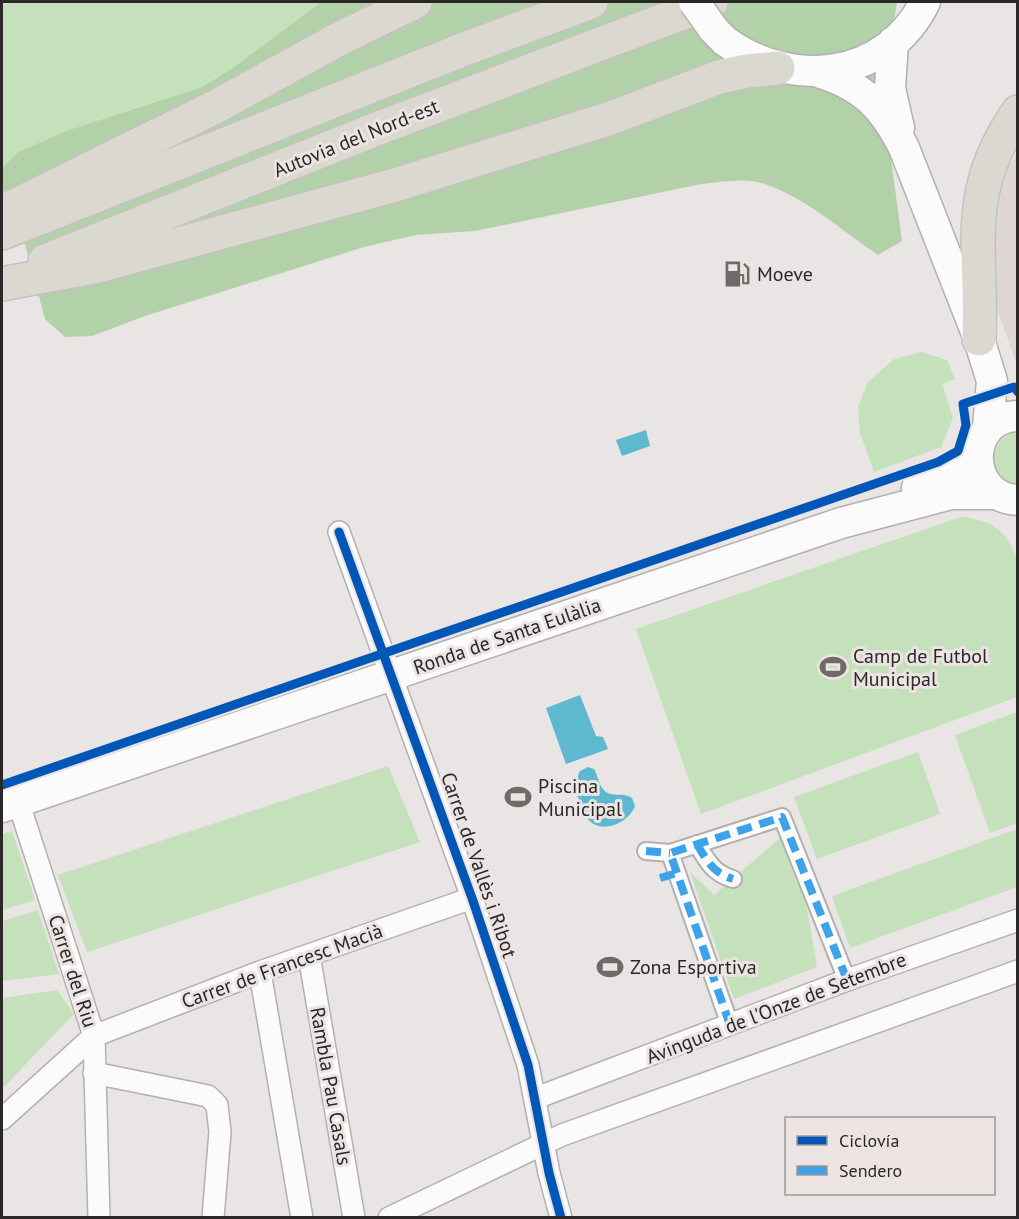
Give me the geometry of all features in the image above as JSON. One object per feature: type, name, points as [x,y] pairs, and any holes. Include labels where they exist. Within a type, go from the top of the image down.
[{"type":"highway","points":[[2,212],[217,106],[339,39],[416,2]]},
{"type":"highway","points":[[2,233],[462,50],[591,2]]},
{"type":"highway","name":"Autovia del Nord-est","points":[[2,278],[374,130],[711,2]]},
{"type":"highway","points":[[2,284],[98,266],[373,191],[611,118],[719,77],[747,70],[778,68]]},
{"type":"highway","points":[[979,339],[978,210],[995,147],[1017,112]]},
{"type":"main road","points":[[694,2],[725,41],[758,62],[778,68],[818,72],[857,87],[887,119],[904,148]]},
{"type":"main road","points":[[818,72],[861,62],[893,42],[911,24],[925,2]]},
{"type":"main road","points":[[893,42],[890,88],[904,148],[979,339],[992,381],[983,437],[980,476],[1011,500]]},
{"type":"main road","points":[[992,381],[1017,406]]},
{"type":"main road","points":[[983,437],[1007,417],[1017,416]]},
{"type":"main road","name":"Ronda de Santa Eulàlia","points":[[842,523],[875,504],[946,477],[965,463],[983,437]]},
{"type":"main road","name":"Ronda de Santa Eulàlia","points":[[10,804],[842,523],[951,494],[1011,500]]},
{"type":"street","name":"Carrer de Vallès i Ribot","points":[[339,532],[472,898],[528,1065],[543,1144],[561,1218]]},
{"type":"street","name":"Carrer del Riu","points":[[10,804],[94,1036],[99,1218]]},
{"type":"street","points":[[645,851],[670,853],[782,818],[846,980]]},
{"type":"street","points":[[697,844],[710,866],[722,875],[733,879]]},
{"type":"street","points":[[670,853],[730,1025]]},
{"type":"street","points":[[660,878],[677,873]]},
{"type":"street","name":"Carrer de Francesc Macià","points":[[94,1036],[260,972],[472,898]]},
{"type":"street","name":"Avinguda de l'Onze de Setembre","points":[[536,1098],[846,980],[1017,920]]},
{"type":"street","name":"Rambla Pau Casals","points":[[309,955],[354,1218]]},
{"type":"street","points":[[389,1218],[543,1144],[1017,971]]},
{"type":"street","points":[[260,972],[302,1218]]},
{"type":"street","points":[[2,1119],[94,1036]]},
{"type":"street","points":[[94,1073],[208,1096],[217,1105],[220,1132],[213,1218]]},
{"type":"shaded area","points":[[1017,153],[1017,365],[996,306],[991,241],[1000,180]]},
{"type":"green space","points":[[2,2],[321,2],[234,67],[202,87],[66,131],[18,152],[2,168]]},
{"type":"green space","points":[[321,2],[897,2],[882,91],[902,241],[878,255],[809,206],[780,190],[758,182],[717,182],[475,231],[416,235],[364,247],[145,316],[92,336],[65,337],[45,319],[26,248],[2,186],[2,168],[18,152],[66,131],[202,87],[234,67]]},
{"type":"green space","points":[[922,352],[947,360],[955,379],[942,384],[953,418],[941,447],[874,472],[860,433],[858,407],[868,382],[894,359]]},
{"type":"green space","points":[[1017,432],[1016,487],[999,477],[993,463],[993,456],[995,449],[1004,438]]},
{"type":"green space","name":"Camp de Futbol Municipal","points":[[961,517],[981,520],[996,528],[1009,541],[1017,560],[1017,697],[701,814],[636,629]]},
{"type":"green space","points":[[1017,712],[1017,823],[990,833],[955,735]]},
{"type":"green space","points":[[918,752],[940,814],[817,859],[794,797]]},
{"type":"green space","points":[[388,766],[420,842],[87,952],[58,875]]},
{"type":"green space","points":[[1017,829],[1017,887],[850,948],[832,896]]},
{"type":"green space","points":[[12,831],[35,900],[2,910],[2,834]]},
{"type":"green space","points":[[781,837],[796,882],[802,880],[817,967],[734,999],[690,872],[714,895]]},
{"type":"green space","points":[[38,910],[59,974],[2,981],[2,921]]},
{"type":"green space","points":[[57,990],[74,1014],[2,1089],[2,998]]},
{"type":"water","points":[[646,430],[650,446],[622,456],[616,440]]},
{"type":"water","points":[[580,695],[596,736],[603,737],[608,749],[566,764],[546,708]]},
{"type":"water","points":[[588,767],[594,769],[601,787],[606,792],[632,798],[635,806],[624,820],[607,827],[596,825],[585,816],[579,801],[577,784],[580,771]]},
{"type":"marked path","points":[[730,1025],[670,853],[782,817],[847,980]]},
{"type":"marked path","points":[[697,844],[715,870],[733,879]]},
{"type":"marked path","points":[[646,851],[670,853]]},
{"type":"marked path","points":[[660,878],[677,873]]},
{"type":"cycle path","points":[[2,785],[938,462],[958,451],[966,425],[963,404],[1014,387],[1018,392]]},
{"type":"cycle path","points":[[339,532],[472,898],[528,1065],[549,1173],[561,1218]]},
{"type":"place","name":"Moeve","points":[[737,274]]},
{"type":"place","name":"Camp de Futbol Municipal","points":[[833,667]]},
{"type":"place","name":"Piscina Municipal","points":[[518,797]]},
{"type":"place","name":"Zona Esportiva","points":[[610,967]]}]
